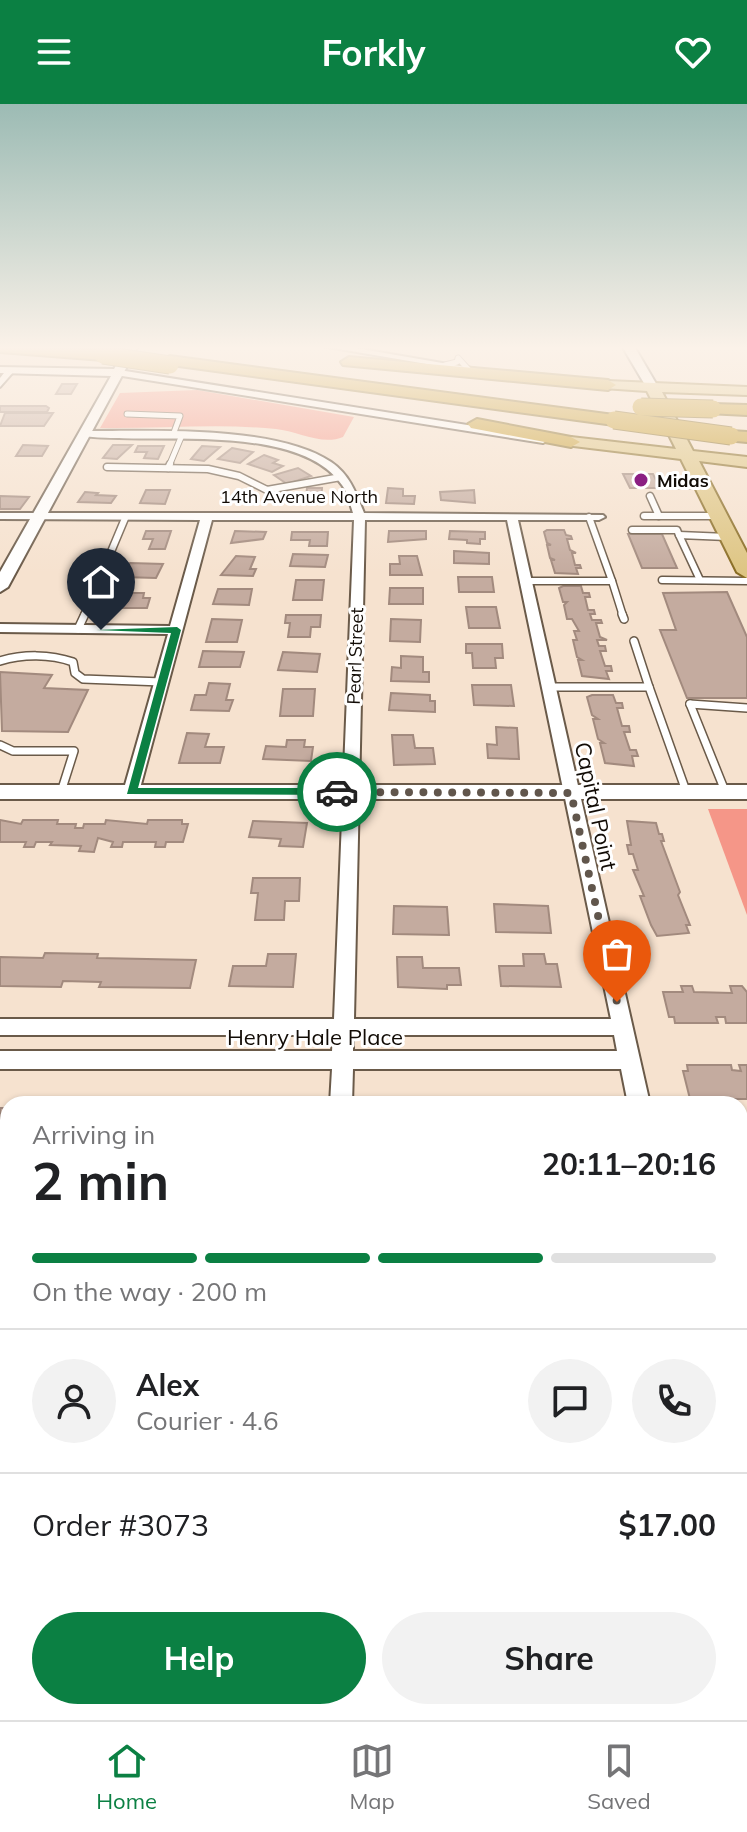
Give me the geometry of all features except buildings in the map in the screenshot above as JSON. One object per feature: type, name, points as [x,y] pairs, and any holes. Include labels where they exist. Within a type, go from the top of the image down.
[{"type":"highway","points":[[476,421],[571,442]]},
{"type":"highway","points":[[684,421],[729,426]]},
{"type":"highway","points":[[684,421],[729,426]]},
{"type":"main road","points":[[669,421],[727,537],[744,561]]},
{"type":"main road","points":[[571,442],[747,462]]},
{"type":"street","points":[[2,581],[93,421]]},
{"type":"street","points":[[415,421],[571,442]]},
{"type":"street","points":[[86,434],[230,437],[284,447],[319,461],[341,477]]},
{"type":"street","name":"Pearl Street","points":[[341,477],[360,516],[341,1096]]},
{"type":"street","name":"14th Avenue North","points":[[0,516],[594,517]]},
{"type":"street","points":[[131,792],[207,516]]},
{"type":"street","name":"Capital Point","points":[[512,517],[523,581],[637,1096]]},
{"type":"street","points":[[0,628],[177,630]]},
{"type":"street","points":[[0,792],[747,792]]},
{"type":"street","name":"Henry Hale Place","points":[[0,1027],[622,1027]]},
{"type":"street","name":"Henry Hale Place","points":[[0,1060],[629,1060]]},
{"type":"lane","points":[[168,468],[179,421]]},
{"type":"lane","points":[[107,467],[226,472],[267,490],[341,477]]},
{"type":"lane","points":[[663,485],[700,485]]},
{"type":"lane","points":[[650,496],[659,516]]},
{"type":"lane","points":[[78,629],[126,516]]},
{"type":"lane","points":[[644,516],[716,516]]},
{"type":"lane","points":[[594,517],[624,619]]},
{"type":"lane","points":[[632,530],[677,530],[700,580]]},
{"type":"lane","points":[[679,535],[727,537]]},
{"type":"lane","points":[[662,580],[747,581]]},
{"type":"lane","points":[[523,581],[612,581]]},
{"type":"lane","points":[[634,641],[686,791]]},
{"type":"lane","points":[[0,661],[64,658],[73,662],[75,673],[83,679],[162,682]]},
{"type":"lane","points":[[547,687],[649,687]]},
{"type":"lane","points":[[725,791],[692,701],[747,708]]},
{"type":"lane","points":[[0,745],[13,751],[74,751],[61,792]]},
{"type":"shaded area","points":[[104,421],[352,421],[343,437],[327,440],[254,427],[100,428]]},
{"type":"shaded area","points":[[708,809],[747,809],[747,915]]},
{"type":"way so far","points":[[337,792],[571,793],[617,1002]]},
{"type":"place","name":"Midas","points":[[641,480]]},
{"type":"route","points":[[101,630],[177,630],[131,792],[337,792]]}]
